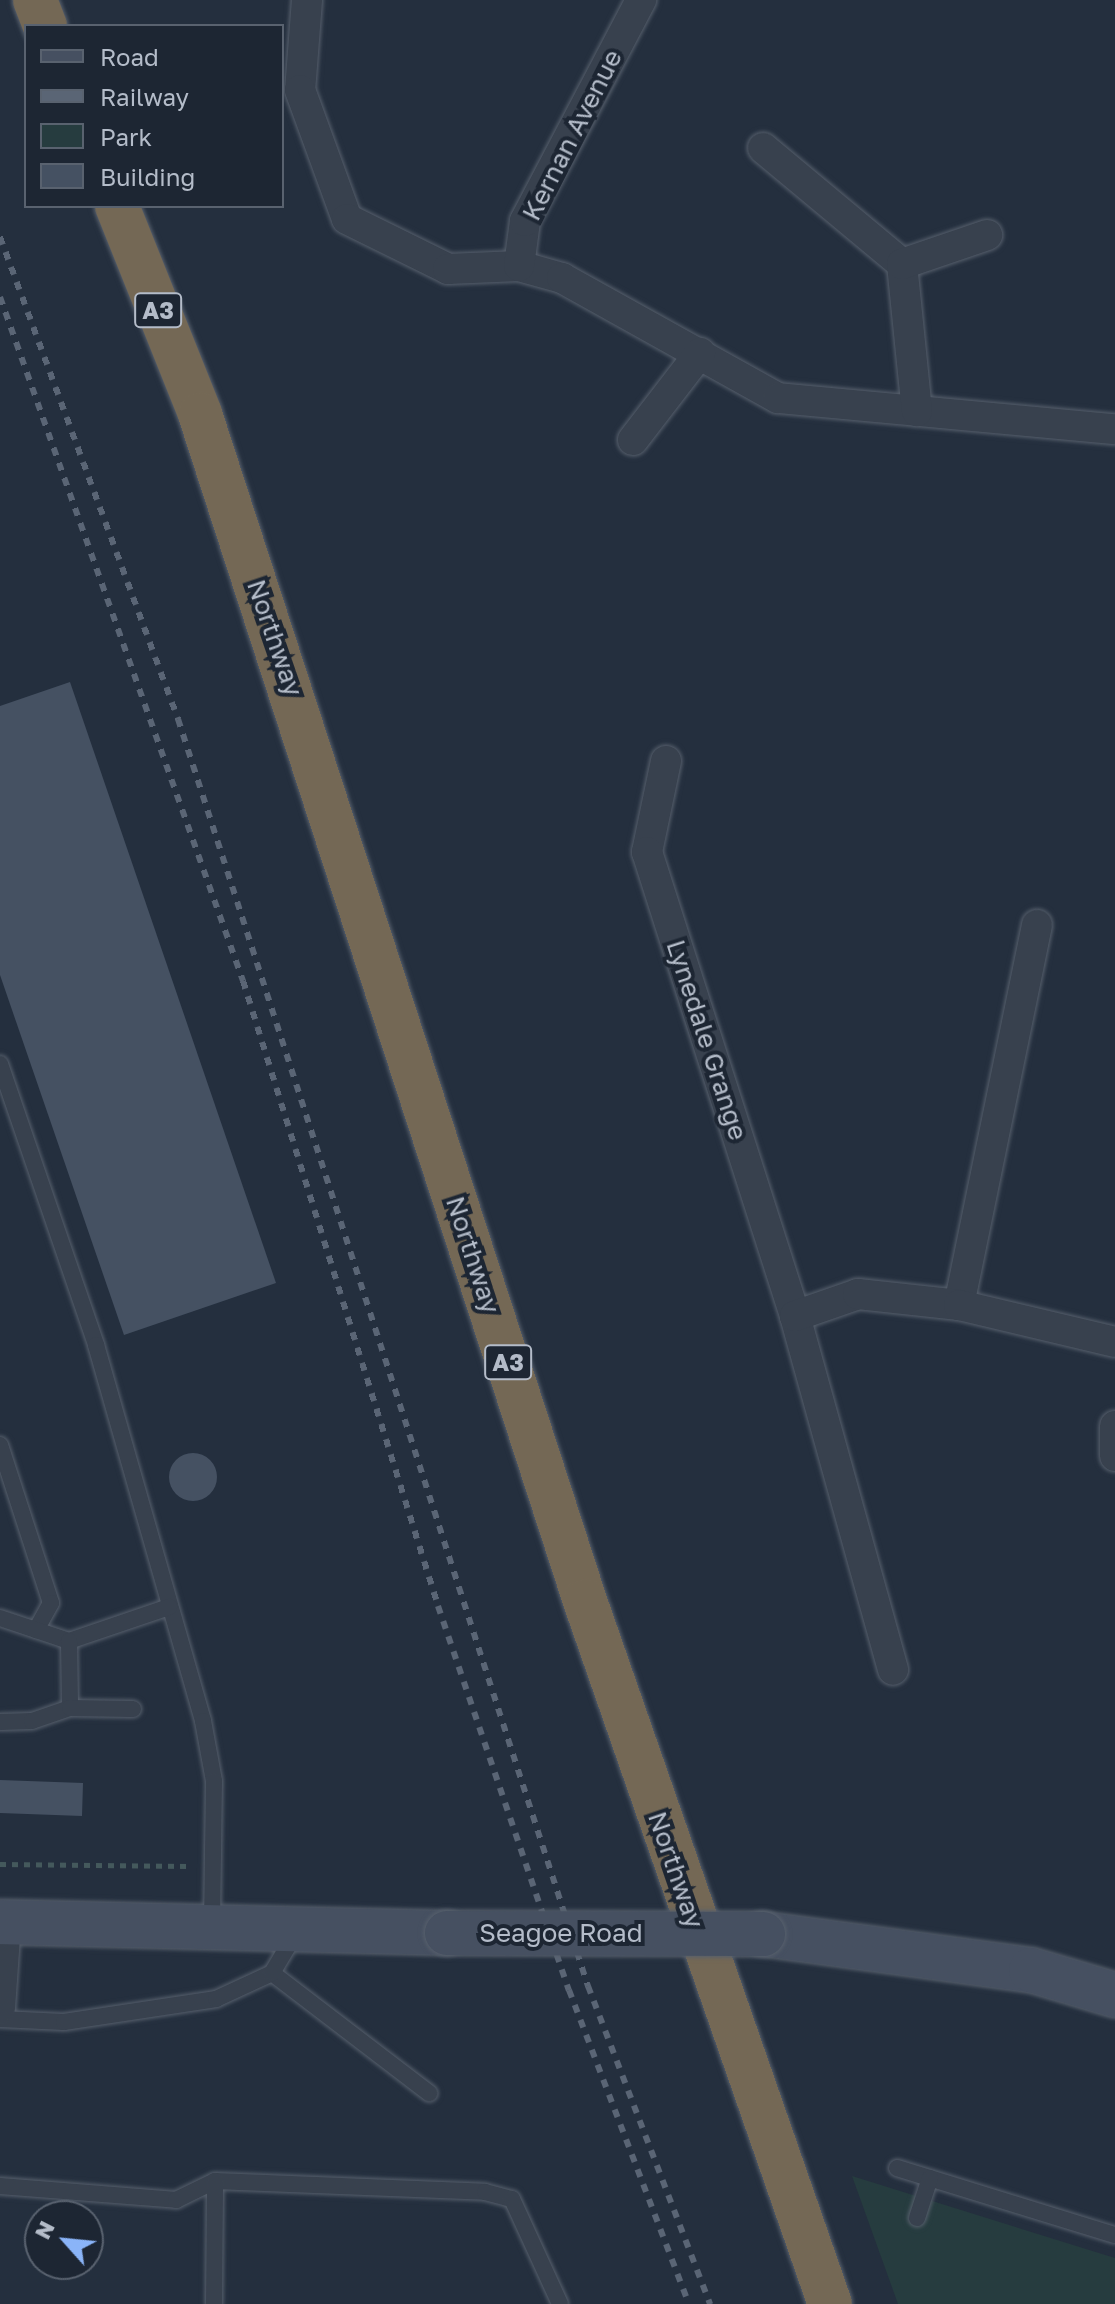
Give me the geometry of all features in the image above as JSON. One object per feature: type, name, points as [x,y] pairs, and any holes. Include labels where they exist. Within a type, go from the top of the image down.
[{"type":"highway","points":[[35,0],[44,24]]},
{"type":"highway","name":"Northway","points":[[118,208],[205,429],[585,1601],[830,2304]]},
{"type":"main road","name":"Seagoe Road","points":[[3,1922],[212,1922],[447,1933],[763,1934],[1031,1970],[1115,1995]]},
{"type":"street","points":[[307,0],[300,90],[347,219],[448,269],[519,266],[562,278],[778,398],[1115,429]]},
{"type":"street","name":"Kernan Avenue","points":[[519,266],[525,221],[641,0]]},
{"type":"street","points":[[763,148],[902,264],[917,411]]},
{"type":"street","points":[[902,264],[987,235]]},
{"type":"street","points":[[633,440],[700,353]]},
{"type":"street","name":"Lynedale Grange","points":[[666,761],[647,852],[795,1316],[893,1670]]},
{"type":"street","points":[[959,1305],[1037,925]]},
{"type":"street","points":[[795,1316],[858,1294],[959,1305],[1115,1342]]},
{"type":"street","points":[[1115,1426],[1115,1456]]},
{"type":"street","points":[[0,2008],[3,1922]]},
{"type":"lane","points":[[0,1064],[96,1345],[214,1781],[212,1922]]},
{"type":"lane","points":[[0,1445],[51,1603],[36,1630]]},
{"type":"lane","points":[[0,1618],[69,1641],[169,1607]]},
{"type":"lane","points":[[69,1641],[70,1708]]},
{"type":"lane","points":[[0,1722],[32,1721],[70,1708],[133,1709]]},
{"type":"lane","points":[[0,2019],[64,2022],[152,2012],[216,1999],[272,1973],[299,1926]]},
{"type":"lane","points":[[272,1973],[429,2093]]},
{"type":"lane","points":[[897,2168],[1115,2235]]},
{"type":"lane","points":[[917,2218],[930,2178]]},
{"type":"lane","points":[[0,2186],[176,2200],[215,2181],[512,2199],[560,2304]]},
{"type":"lane","points":[[214,2304],[215,2181]]},
{"type":"path","points":[[0,1864],[213,1868]]},
{"type":"green space","points":[[852,2176],[1115,2258],[1115,2304],[898,2304]]},
{"type":"building","points":[[70,682],[276,1283],[124,1335],[0,975],[0,706]]},
{"type":"building","points":[[193,1453],[210,1460],[217,1477],[210,1494],[193,1501],[176,1494],[169,1477],[176,1460]]},
{"type":"building","points":[[0,1780],[83,1783],[82,1816],[0,1813]]},
{"type":"railway","points":[[0,237],[178,719],[588,1986],[710,2304]]},
{"type":"railway","points":[[0,297],[243,981],[438,1606],[569,1990],[689,2304]]}]
